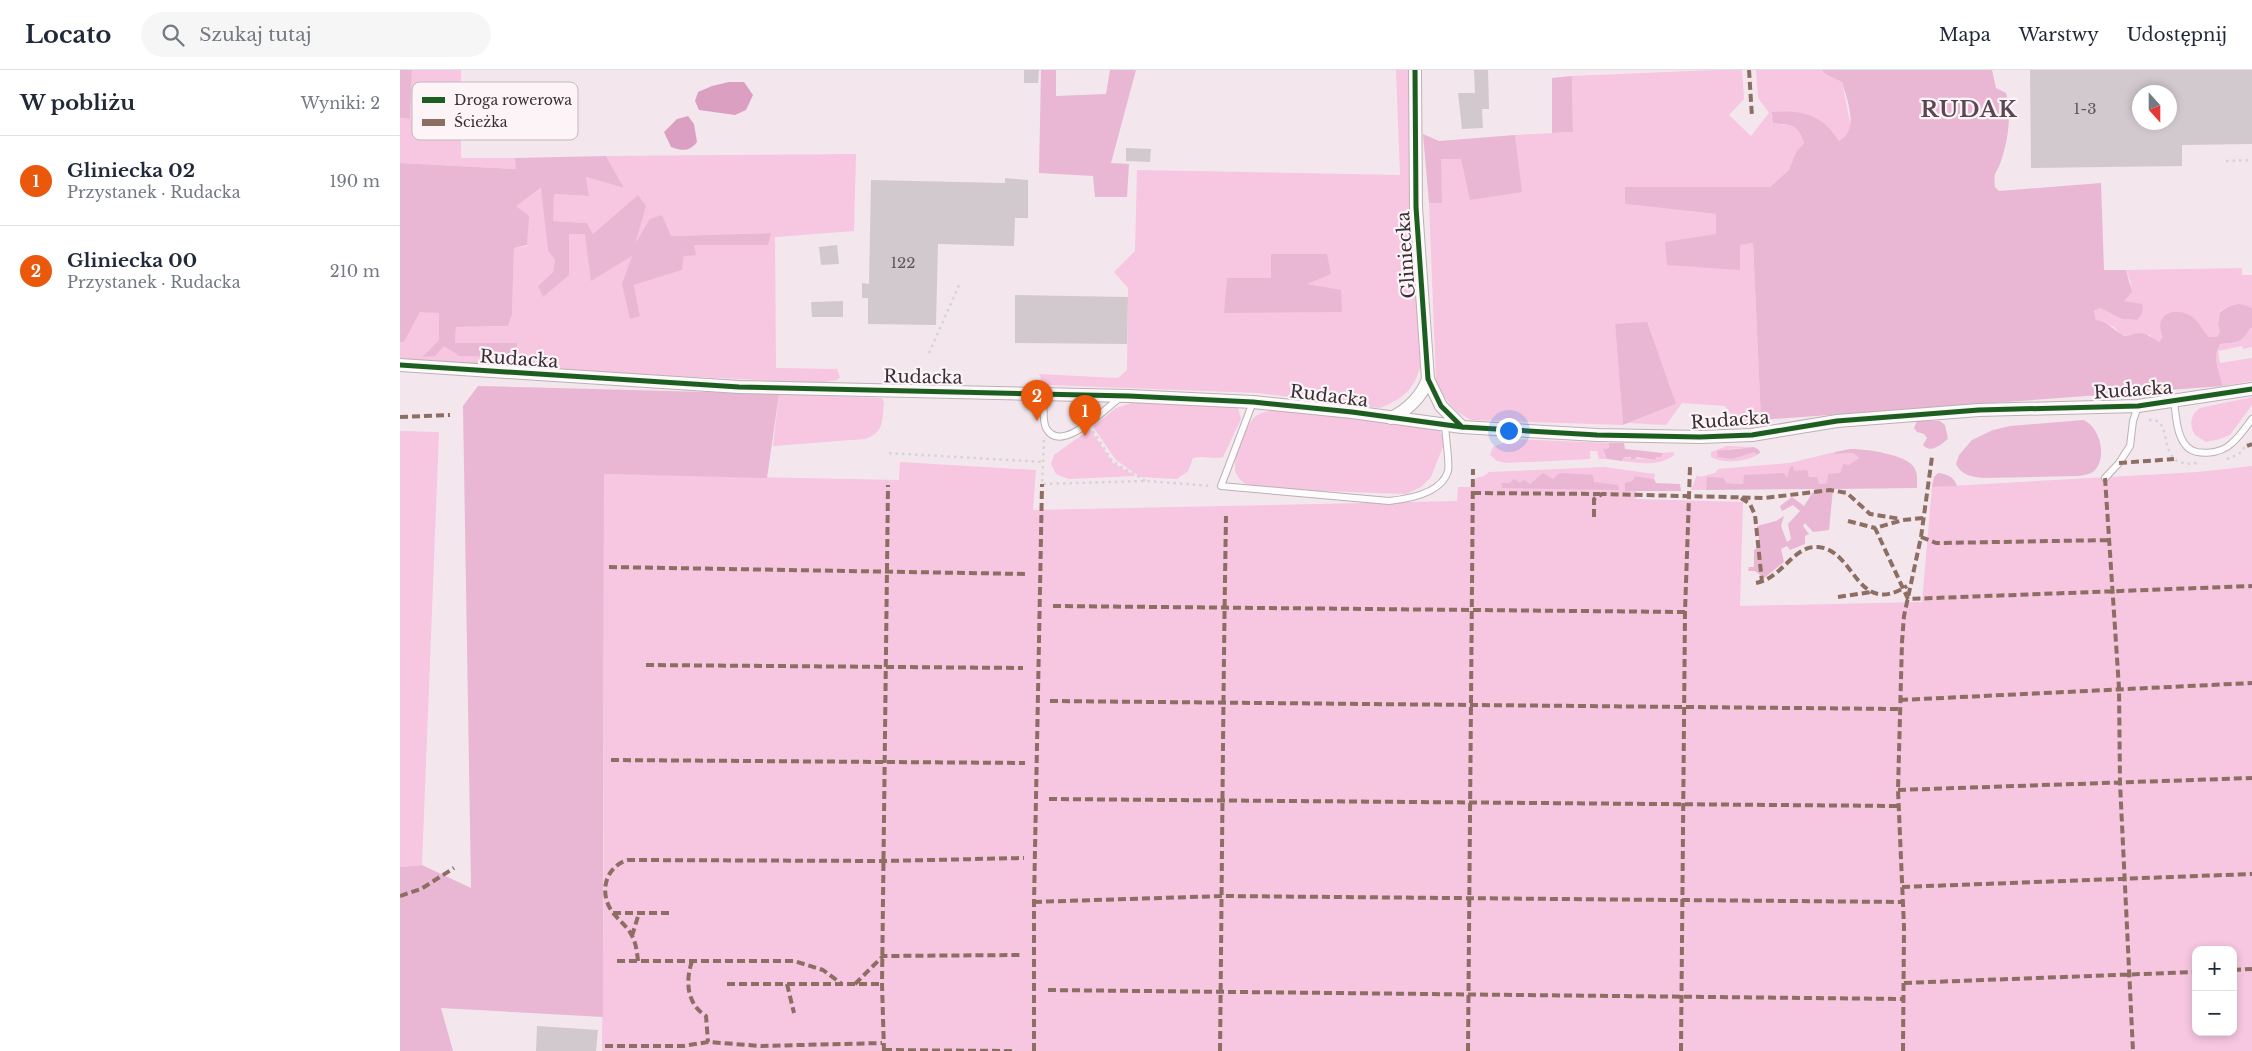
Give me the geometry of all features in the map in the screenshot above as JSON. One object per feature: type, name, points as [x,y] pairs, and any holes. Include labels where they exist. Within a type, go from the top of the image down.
[{"type":"street","name":"Gliniecka","points":[[1414,70],[1416,207],[1428,379],[1441,406],[1462,427]]},
{"type":"street","name":"Rudacka","points":[[400,365],[739,386],[1129,396],[1253,402],[1462,427],[1597,435],[1713,437],[1752,435],[1832,422],[1979,410],[2138,406],[2252,389]]},
{"type":"street","points":[[1391,418],[1415,401],[1428,379]]},
{"type":"lane","points":[[1044,394],[1045,426],[1052,434],[1063,437],[1076,432],[1117,400],[1129,396]]},
{"type":"lane","points":[[2174,401],[2183,442],[2188,448],[2197,452],[2210,452],[2231,444],[2252,419]]},
{"type":"lane","points":[[1253,402],[1221,486],[1388,501],[1415,496],[1440,483],[1448,471],[1444,424]]},
{"type":"lane","points":[[2105,478],[2128,449],[2132,421],[2138,406]]},
{"type":"path","points":[[2226,160],[2252,160]]},
{"type":"path","points":[[929,353],[960,283]]},
{"type":"path","points":[[1088,423],[1113,462],[1146,481]]},
{"type":"path","points":[[1045,426],[1042,484],[1146,481],[1221,486]]},
{"type":"path","points":[[889,453],[1043,462]]},
{"type":"shaded area","points":[[400,70],[412,70],[410,119],[400,118]]},
{"type":"shaded area","points":[[412,70],[461,70],[461,82],[412,82],[412,140],[461,140],[461,158],[515,158],[517,169],[400,163],[400,118],[410,119]]},
{"type":"shaded area","points":[[1041,70],[1056,70],[1056,96],[1106,94],[1110,70],[1136,70],[1111,163],[1129,164],[1127,197],[1095,197],[1093,176],[1039,173]]},
{"type":"shaded area","points":[[1396,70],[1411,70],[1422,359],[1417,377],[1404,395],[1380,408],[1258,393],[1049,385],[1042,381],[1039,374],[1118,378],[1127,370],[1128,288],[1114,272],[1135,251],[1137,170],[1400,175]]},
{"type":"shaded area","points":[[1742,70],[1744,99],[1729,115],[1751,136],[1769,113],[1758,98],[1756,70],[1822,70],[1825,74],[1842,82],[1851,127],[1848,136],[1840,142],[1832,131],[1791,125],[1800,132],[1804,143],[1796,152],[1789,170],[1770,187],[1625,188],[1625,204],[1716,214],[1717,234],[1740,270],[1740,245],[1753,243],[1761,420],[1736,422],[1725,406],[1682,403],[1666,425],[1629,423],[1676,404],[1615,324],[1623,425],[1472,420],[1465,417],[1446,399],[1436,381],[1429,203],[1442,203],[1440,159],[1461,159],[1521,192],[1515,135],[1573,132],[1572,76]]},
{"type":"shaded area","points":[[1822,70],[1992,70],[1996,88],[2006,93],[2009,110],[2006,145],[1995,175],[1995,187],[1999,191],[2101,183],[2104,270],[2126,270],[2132,292],[2124,301],[2142,304],[2143,309],[2137,320],[2122,319],[2100,308],[2094,311],[2096,320],[2124,335],[2143,334],[2159,342],[2163,337],[2160,323],[2162,318],[2171,312],[2184,313],[2191,316],[2209,337],[2217,337],[2220,332],[2218,324],[2220,312],[2236,304],[2252,308],[2252,328],[2241,340],[2220,344],[2218,349],[2216,359],[2223,386],[1761,420],[1753,243],[1740,245],[1740,270],[1667,265],[1665,242],[1716,234],[1716,214],[1625,204],[1625,187],[1770,187],[1789,170],[1796,152],[1804,143],[1802,136],[1793,126],[1773,123],[1772,112],[1802,113],[1818,119],[1826,125],[1839,141],[1849,130],[1849,106],[1842,82],[1825,74]]},
{"type":"shaded area","points":[[1572,76],[1573,132],[1552,133],[1552,78]]},
{"type":"shaded area","points":[[729,82],[744,82],[753,95],[746,110],[735,115],[699,110],[695,101],[698,92]]},
{"type":"shaded area","points":[[688,116],[694,124],[697,142],[691,148],[685,150],[671,147],[664,132],[677,119]]},
{"type":"shaded area","points":[[1423,134],[1439,141],[1515,135],[1522,192],[1470,200],[1461,159],[1441,159],[1442,203],[1429,203]]},
{"type":"shaded area","points":[[856,154],[854,231],[775,237],[776,368],[837,369],[840,377],[837,380],[820,383],[400,363],[400,342],[404,342],[420,312],[440,311],[439,340],[423,356],[444,346],[517,343],[455,343],[456,327],[508,326],[512,315],[514,248],[527,246],[515,206],[542,188],[548,251],[555,260],[553,272],[538,286],[569,275],[569,234],[585,234],[632,256],[623,284],[640,316],[634,285],[682,270],[684,256],[694,245],[768,245],[770,233],[670,236],[662,215],[634,247],[593,234],[587,223],[553,221],[553,194],[589,196],[586,177],[624,188],[606,156]]},
{"type":"shaded area","points":[[606,156],[624,188],[586,177],[589,196],[554,194],[553,221],[587,223],[593,234],[638,195],[646,206],[635,244],[650,219],[662,215],[671,236],[771,233],[768,245],[694,245],[696,255],[684,256],[682,270],[634,285],[640,316],[630,319],[622,284],[632,256],[591,281],[585,234],[569,234],[569,275],[543,297],[538,286],[553,272],[555,260],[548,251],[541,188],[516,206],[529,216],[527,245],[514,248],[512,315],[508,326],[456,327],[455,343],[517,343],[516,357],[460,356],[444,346],[435,356],[422,357],[439,340],[439,313],[420,312],[404,342],[400,342],[400,163],[516,169],[515,158]]},
{"type":"shaded area","points":[[1271,254],[1327,254],[1331,274],[1307,284],[1341,290],[1342,312],[1224,313],[1227,278],[1271,278]]},
{"type":"shaded area","points":[[2242,268],[2242,275],[2252,275],[2252,308],[2236,304],[2220,311],[2218,324],[2220,332],[2217,337],[2209,337],[2193,317],[2159,342],[2149,335],[2128,336],[2120,334],[2114,327],[2096,320],[2094,311],[2100,308],[2122,319],[2137,320],[2134,304],[2124,301],[2131,283],[2126,270]]},
{"type":"shaded area","points":[[1647,322],[1676,404],[1623,425],[1615,324]]},
{"type":"shaded area","points":[[2252,328],[2252,347],[2243,349],[2242,346],[2218,351],[2220,363],[2252,358],[2252,381],[2223,386],[2216,359],[2218,349],[2220,344],[2241,340]]},
{"type":"shaded area","points":[[478,386],[779,394],[767,478],[604,474],[603,1017],[441,1008],[453,1051],[400,1051],[400,867],[422,865],[471,888],[463,406]]},
{"type":"shaded area","points":[[779,394],[882,398],[884,403],[881,426],[876,433],[865,439],[773,446]]},
{"type":"shaded area","points":[[2252,397],[2252,405],[2230,435],[2206,442],[2195,435],[2192,428],[2192,417],[2200,408]]},
{"type":"shaded area","points":[[1141,400],[1238,408],[1241,419],[1223,457],[1193,458],[1188,471],[1177,479],[1140,477],[1116,460],[1093,427],[1116,408]]},
{"type":"shaded area","points":[[1275,410],[1438,429],[1444,438],[1444,444],[1431,477],[1421,487],[1406,494],[1262,489],[1250,486],[1240,480],[1235,468],[1237,452],[1252,420],[1256,416]]},
{"type":"shaded area","points":[[2083,420],[2089,423],[2098,435],[2101,451],[2098,465],[2089,474],[2079,476],[1983,478],[1964,473],[1956,464],[1959,455],[1972,440],[1993,430],[2010,426]]},
{"type":"shaded area","points":[[1917,421],[1940,421],[1945,425],[1948,439],[1935,448],[1926,448],[1923,445],[1927,438],[1914,428]]},
{"type":"shaded area","points":[[1090,429],[1113,463],[1136,476],[1068,479],[1056,474],[1051,464],[1054,455]]},
{"type":"shaded area","points":[[400,431],[439,432],[422,865],[400,867]]},
{"type":"shaded area","points":[[1514,439],[1609,443],[1609,448],[1603,449],[1607,459],[1599,459],[1597,451],[1590,451],[1590,459],[1506,463],[1497,461],[1490,455],[1493,447]]},
{"type":"shaded area","points":[[1609,443],[1624,443],[1625,449],[1663,453],[1661,457],[1656,457],[1655,460],[1636,457],[1631,459],[1631,457],[1624,457],[1622,461],[1607,459],[1603,449],[1609,448]]},
{"type":"shaded area","points":[[1727,446],[1754,447],[1728,449],[1732,459],[1754,451],[1756,454],[1760,453],[1736,461],[1722,461],[1711,457],[1711,452]]},
{"type":"shaded area","points":[[1754,447],[1760,453],[1756,454],[1754,452],[1732,459],[1718,457],[1717,451]]},
{"type":"shaded area","points":[[1850,449],[1886,453],[1911,464],[1917,476],[1917,488],[1833,489],[1829,530],[1813,532],[1805,523],[1803,526],[1809,534],[1805,536],[1805,544],[1790,550],[1787,546],[1781,549],[1784,562],[1764,578],[1755,571],[1748,571],[1749,567],[1754,567],[1754,550],[1760,546],[1757,526],[1776,521],[1784,516],[1781,526],[1787,542],[1791,539],[1788,524],[1800,511],[1793,505],[1782,511],[1780,506],[1792,497],[1804,506],[1815,489],[1706,490],[1707,477],[1724,478],[1726,483],[1743,484],[1744,475],[1784,473],[1787,478],[1790,467],[1793,466],[1794,471],[1807,470],[1809,477],[1817,477],[1819,484],[1827,483],[1828,474],[1840,473],[1843,464],[1849,465],[1859,458],[1853,453],[1835,454],[1835,452]]},
{"type":"shaded area","points":[[1674,452],[1674,455],[1668,459],[1656,463],[1622,461],[1624,457],[1654,460],[1656,457],[1661,457],[1663,453]]},
{"type":"shaded area","points":[[1835,452],[1836,454],[1853,453],[1859,458],[1827,483],[1819,484],[1809,477],[1794,471],[1793,467],[1787,478],[1745,475],[1743,484],[1726,483],[1708,477],[1706,490],[1691,490],[1697,475],[1700,477],[1715,473],[1718,469],[1790,463]]},
{"type":"shaded area","points":[[900,462],[1036,470],[1033,510],[1457,501],[1458,487],[1474,487],[1476,478],[1484,476],[1489,472],[1604,467],[1655,474],[1654,479],[1635,476],[1625,491],[1636,491],[1636,499],[1743,502],[1740,606],[1922,602],[1932,487],[2198,472],[2252,466],[2252,1051],[602,1051],[604,474],[899,480]],"holes":[[[1553,479],[1617,485],[1502,488],[1501,483],[1529,484]]]},
{"type":"shaded area","points":[[1543,473],[1553,479],[1560,473],[1593,475],[1594,482],[1618,485],[1619,490],[1502,488],[1501,483],[1510,483],[1514,479],[1520,483],[1524,480],[1530,484]]},
{"type":"shaded area","points":[[1938,473],[1950,477],[1957,486],[1932,487],[1934,477]]},
{"type":"shaded area","points":[[1635,476],[1654,479],[1656,483],[1680,484],[1681,491],[1625,491],[1625,483],[1632,481]]},
{"type":"building","points":[[1024,70],[1039,70],[1038,83],[1024,83]]},
{"type":"building","points":[[1474,70],[1488,70],[1489,109],[1482,109],[1483,128],[1462,129],[1458,93],[1475,93]]},
{"type":"building","points":[[2030,70],[2252,70],[2252,144],[2182,145],[2182,166],[2031,168]]},
{"type":"building","points":[[1126,148],[1151,149],[1150,162],[1126,161]]},
{"type":"building","points":[[1005,178],[1028,180],[1028,218],[1015,218],[1014,246],[938,244],[936,325],[868,324],[868,298],[862,298],[862,283],[869,284],[871,180],[1005,183]]},
{"type":"building","points":[[837,245],[839,264],[821,265],[819,247]]},
{"type":"building","points":[[1015,295],[1128,297],[1127,344],[1015,343]]},
{"type":"building","points":[[843,301],[843,317],[812,317],[811,302]]},
{"type":"building","points":[[537,1026],[598,1030],[596,1051],[536,1051]]},
{"type":"marked path","points":[[1749,70],[1752,117]]},
{"type":"marked path","points":[[400,417],[450,415]]},
{"type":"marked path","points":[[2247,446],[2252,444]]},
{"type":"marked path","points":[[1903,1051],[1904,927],[1898,790],[1902,642],[1904,616],[1921,537],[1932,457]]},
{"type":"marked path","points":[[2119,463],[2174,459]]},
{"type":"marked path","points":[[1681,1051],[1685,612],[1690,467]]},
{"type":"marked path","points":[[1468,1051],[1473,469]]},
{"type":"marked path","points":[[2105,478],[2119,688],[2120,783],[2133,1051]]},
{"type":"marked path","points":[[1034,1051],[1034,902],[1042,484]]},
{"type":"marked path","points":[[884,1051],[882,984],[888,485]]},
{"type":"marked path","points":[[1594,517],[1594,499],[1602,494],[1765,498],[1830,490],[1847,493],[1870,514],[1901,519]]},
{"type":"marked path","points":[[1473,493],[1600,494]]},
{"type":"marked path","points":[[1741,498],[1750,504],[1755,515],[1762,582]]},
{"type":"marked path","points":[[1220,1051],[1226,516]]},
{"type":"marked path","points":[[1923,518],[1903,520],[1875,528],[1908,599],[2252,586]]},
{"type":"marked path","points":[[1848,521],[1875,528]]},
{"type":"marked path","points":[[1921,537],[1936,543],[2109,540]]},
{"type":"marked path","points":[[1756,583],[1774,575],[1802,551],[1818,547],[1831,551],[1841,559],[1866,589],[1877,594],[1890,594],[1907,586]]},
{"type":"marked path","points":[[609,567],[1027,574]]},
{"type":"marked path","points":[[1838,597],[1871,592]]},
{"type":"marked path","points":[[1053,606],[1685,612]]},
{"type":"marked path","points":[[646,665],[1023,668]]},
{"type":"marked path","points":[[1900,700],[2252,683]]},
{"type":"marked path","points":[[1050,701],[1899,709]]},
{"type":"marked path","points":[[611,760],[1025,763]]},
{"type":"marked path","points":[[1898,790],[2252,778]]},
{"type":"marked path","points":[[1049,799],[1899,806]]},
{"type":"marked path","points":[[638,961],[633,937],[607,903],[605,887],[614,868],[628,860],[883,861],[1024,858]]},
{"type":"marked path","points":[[400,896],[421,889],[454,868]]},
{"type":"marked path","points":[[1902,887],[2252,874]]},
{"type":"marked path","points":[[1034,902],[1223,896],[1903,902]]},
{"type":"marked path","points":[[613,913],[672,913]]},
{"type":"marked path","points":[[632,936],[639,913]]},
{"type":"marked path","points":[[855,984],[883,956],[1022,955]]},
{"type":"marked path","points":[[617,961],[794,961],[823,970],[842,984]]},
{"type":"marked path","points":[[692,961],[688,984],[689,992],[695,1005],[706,1016],[708,1042]]},
{"type":"marked path","points":[[2237,970],[2252,969]]},
{"type":"marked path","points":[[1904,983],[2192,972]]},
{"type":"marked path","points":[[727,984],[882,984]]},
{"type":"marked path","points":[[787,984],[794,1013]]},
{"type":"marked path","points":[[1048,990],[1903,999]]},
{"type":"marked path","points":[[605,1046],[683,1046],[708,1042],[761,1046],[882,1043]]},
{"type":"marked path","points":[[884,1050],[1012,1051]]},
{"type":"cycle path","points":[[1415,70],[1416,207],[1428,379],[1441,406],[1462,427]]},
{"type":"cycle path","points":[[400,365],[739,387],[1129,396],[1253,402],[1352,412],[1462,427],[1597,435],[1700,437],[1752,435],[1837,421],[1979,410],[2138,406],[2252,389]]},
{"type":"place","name":"Gliniecka 00","points":[[1037,421]]},
{"type":"place","name":"Gliniecka 02","points":[[1085,436]]},
{"type":"district","name":"RUDAK","points":[[1969,109]]}]
